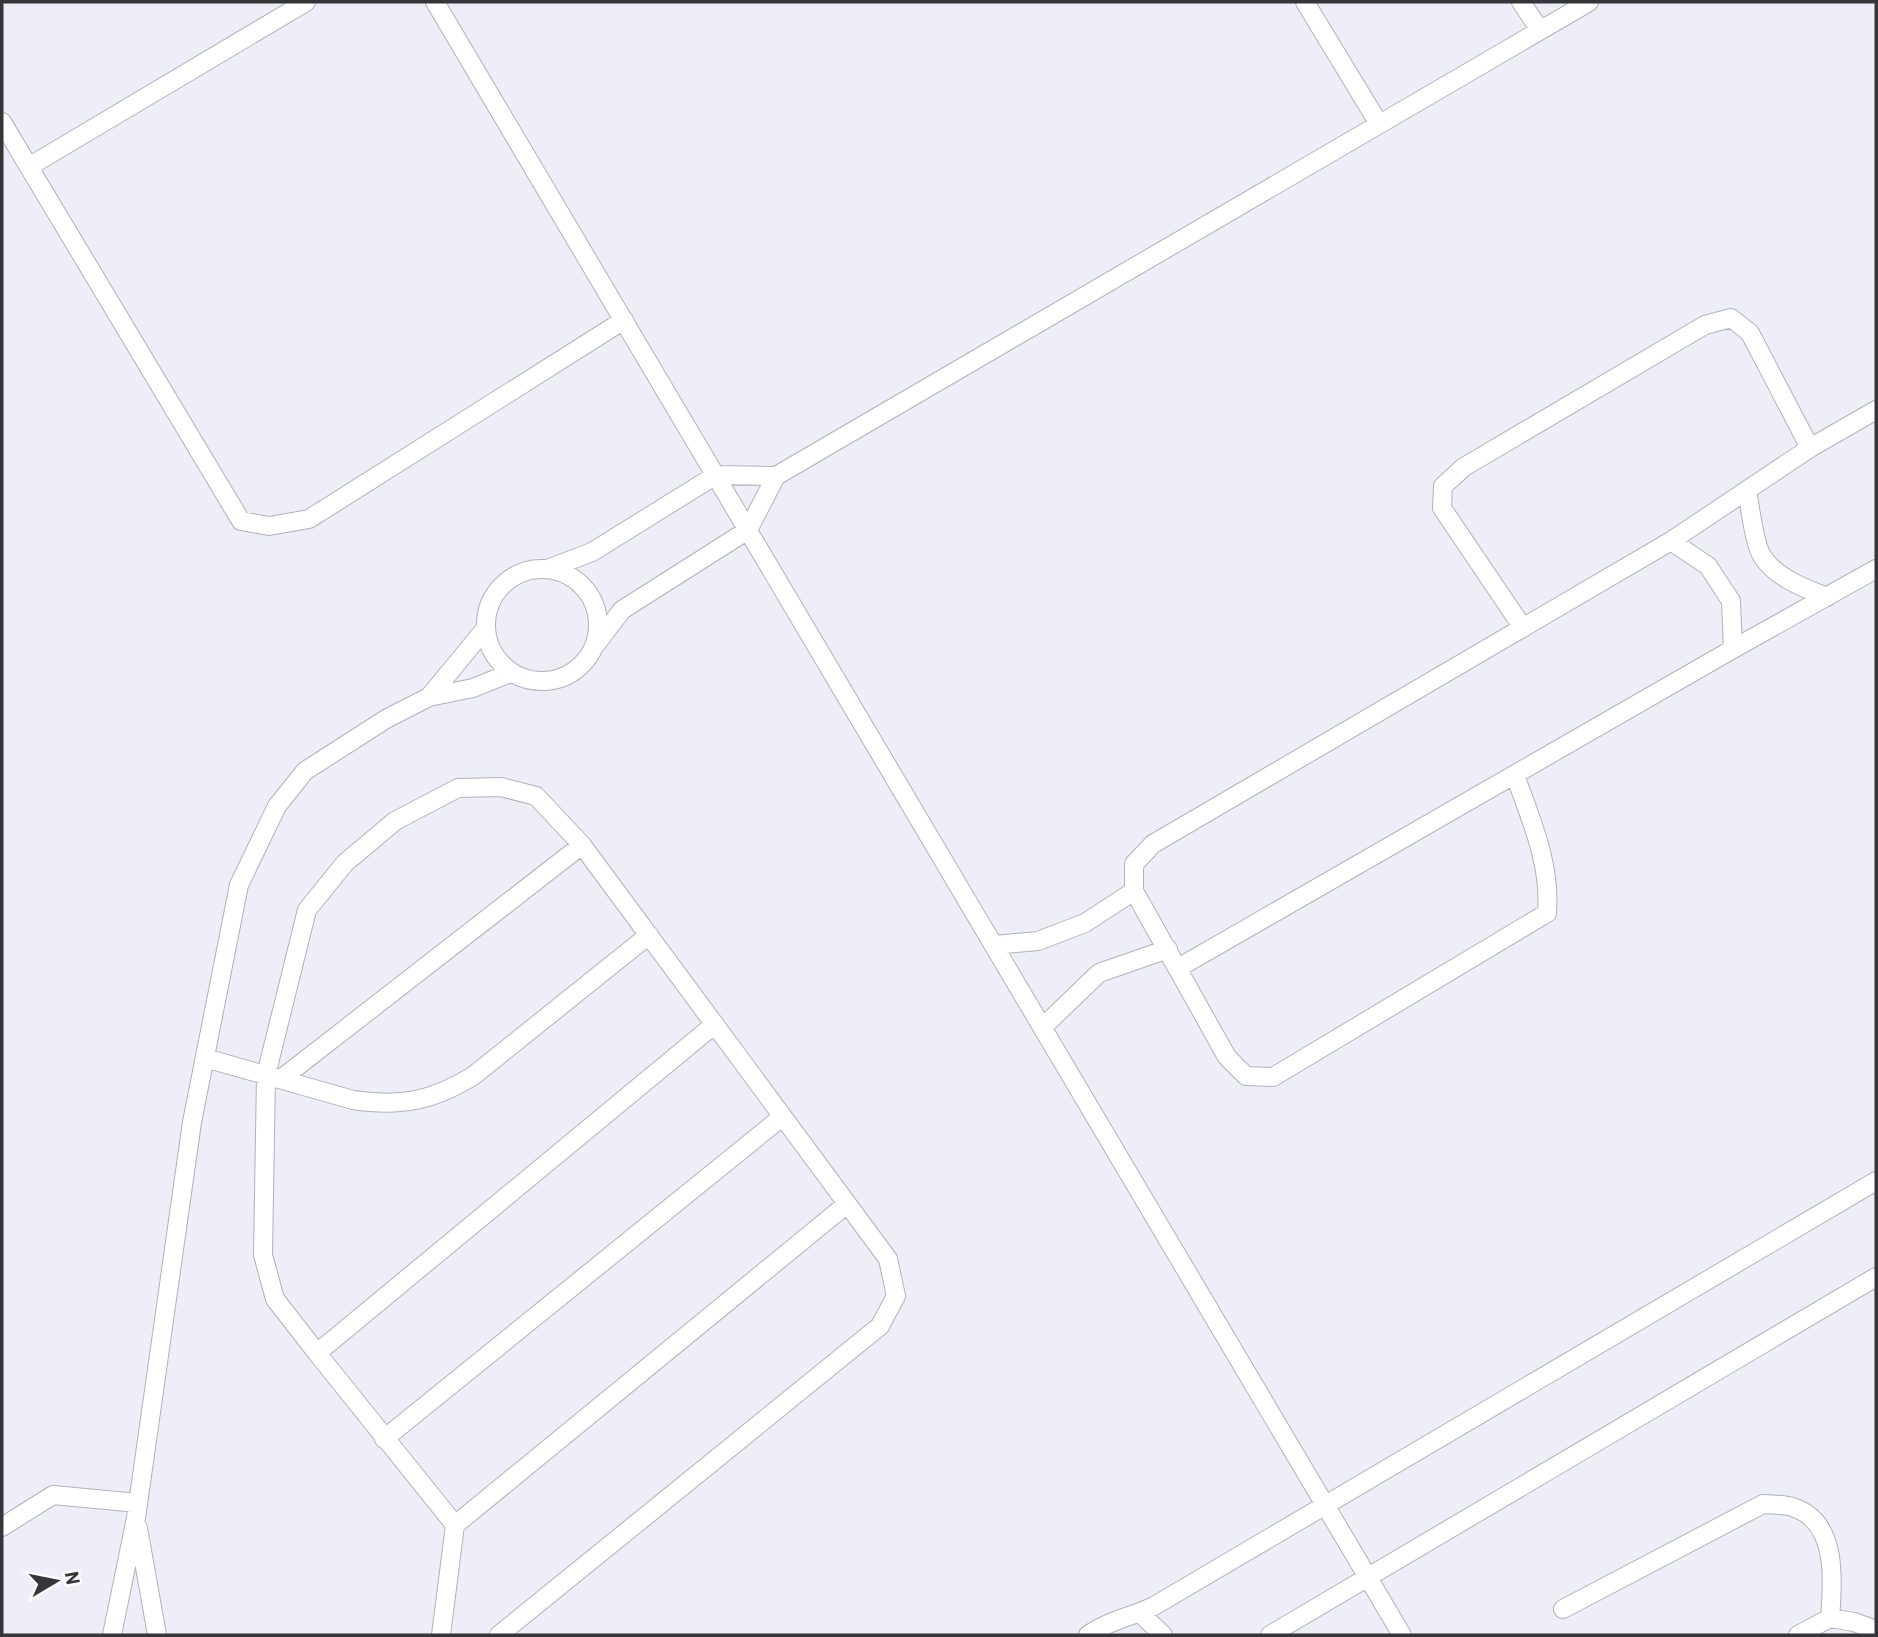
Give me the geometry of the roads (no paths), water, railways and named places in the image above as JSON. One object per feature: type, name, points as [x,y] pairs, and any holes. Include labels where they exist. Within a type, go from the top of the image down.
[{"type":"lane","points":[[30,166],[306,2]]},
{"type":"lane","points":[[435,2],[1402,1635]]},
{"type":"lane","points":[[1306,2],[1378,124]]},
{"type":"lane","points":[[1521,2],[1540,30]]},
{"type":"lane","points":[[776,475],[748,530],[622,610],[581,667],[559,680],[533,682],[509,673],[492,653],[485,629],[488,604],[503,583],[524,570],[550,568],[592,552],[716,475],[776,475],[1589,2]]},
{"type":"lane","points":[[2,122],[241,521],[269,526],[309,519],[624,320]]},
{"type":"lane","points":[[1523,628],[1442,508],[1443,486],[1464,467],[1705,325],[1731,318],[1750,333],[1810,449]]},
{"type":"lane","points":[[1515,775],[1543,857],[1549,889],[1548,913],[1273,1077],[1246,1076],[1227,1056],[1134,891],[1134,864],[1153,844],[1671,541],[1810,449],[1876,410]]},
{"type":"lane","points":[[1748,490],[1752,522],[1762,555],[1790,582],[1827,597]]},
{"type":"lane","points":[[1671,541],[1708,566],[1731,601],[1733,649]]},
{"type":"lane","points":[[550,568],[574,577],[592,596],[599,621],[595,646]]},
{"type":"lane","points":[[1178,968],[1876,569]]},
{"type":"lane","points":[[429,697],[485,629]]},
{"type":"lane","points":[[112,1635],[137,1511],[190,1136],[239,885],[277,806],[305,771],[386,719],[429,697],[473,688],[509,673]]},
{"type":"lane","points":[[455,1525],[275,1300],[263,1255],[273,1077],[307,910],[345,863],[395,821],[458,788],[501,787],[536,796],[582,845],[888,1259],[896,1296],[880,1326],[499,1635]]},
{"type":"lane","points":[[273,1077],[582,845]]},
{"type":"lane","points":[[994,944],[1038,941],[1085,923],[1134,891]]},
{"type":"lane","points":[[205,1058],[353,1100],[378,1104],[403,1103],[440,1094],[473,1076],[649,935]]},
{"type":"lane","points":[[1042,1027],[1099,973],[1168,949]]},
{"type":"lane","points":[[317,1353],[715,1024]]},
{"type":"lane","points":[[384,1439],[782,1117]]},
{"type":"lane","points":[[1088,1635],[1119,1618],[1140,1613],[1876,1181]]},
{"type":"lane","points":[[441,1635],[455,1525],[847,1204]]},
{"type":"lane","points":[[1270,1635],[1876,1277]]},
{"type":"lane","points":[[2,1527],[53,1495],[137,1511]]},
{"type":"lane","points":[[1563,1609],[1763,1504],[1795,1508],[1814,1520],[1828,1545],[1833,1588],[1829,1618]]},
{"type":"lane","points":[[137,1511],[157,1635]]},
{"type":"lane","points":[[1140,1613],[1163,1635]]},
{"type":"lane","points":[[1798,1635],[1829,1618],[1854,1622],[1876,1630]]}]
